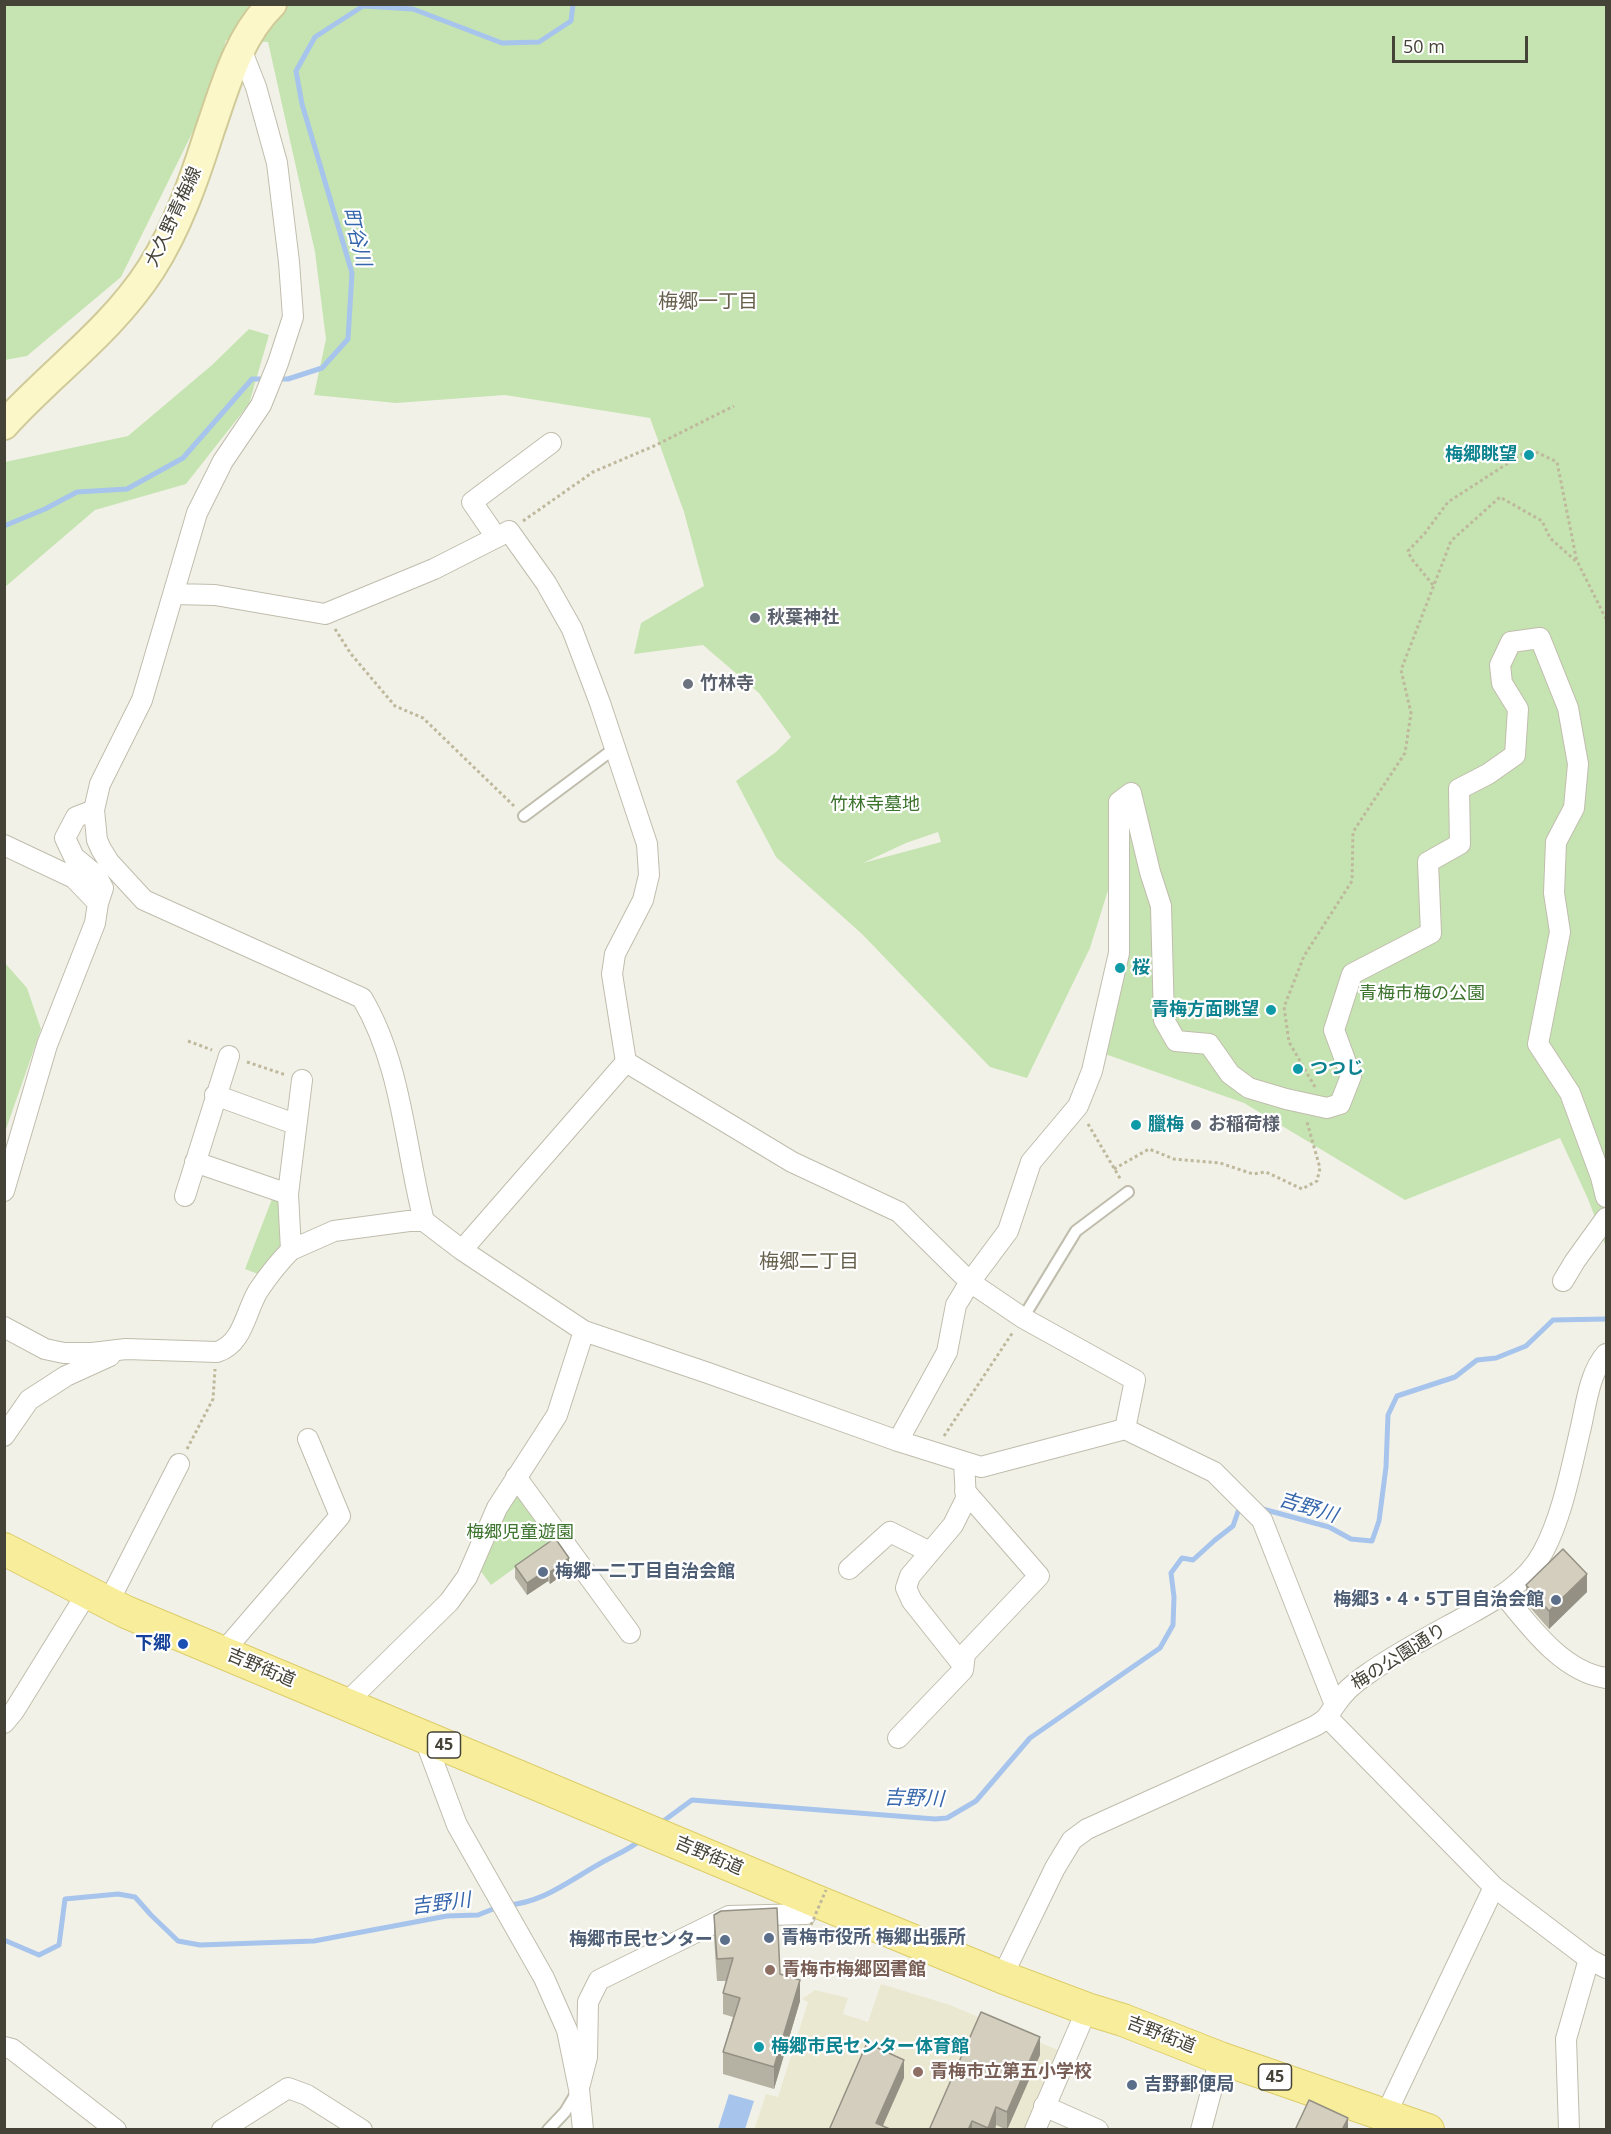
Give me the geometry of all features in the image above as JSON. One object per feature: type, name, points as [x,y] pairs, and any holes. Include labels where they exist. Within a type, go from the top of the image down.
[{"type":"main road","name":"大久野青梅線","points":[[4,425],[104,327],[151,269],[171,231],[200,160],[241,48],[255,24],[272,4]]},
{"type":"main road","name":"吉野街道","points":[[4,1549],[98,1598],[658,1834],[816,1905],[1002,1977],[1123,2020],[1382,2122],[1428,2130]]},
{"type":"street","points":[[241,48],[256,87],[277,163],[293,317],[261,405],[224,461],[197,513],[142,700],[100,784],[94,810],[97,840],[109,862],[144,900],[362,998],[374,1018],[390,1063],[424,1221]]},
{"type":"street","points":[[551,443],[472,502],[546,583],[572,629],[647,844],[650,875],[643,900],[615,954],[612,974],[626,1062],[792,1162],[899,1212],[970,1282],[1023,1318],[1135,1380],[1125,1429]]},
{"type":"street","points":[[174,594],[215,595],[325,614],[434,569],[503,534]]},
{"type":"street","points":[[898,1441],[947,1352],[956,1305],[970,1282],[1008,1232],[1031,1162],[1078,1106],[1092,1071],[1119,953],[1119,802],[1131,793],[1150,872],[1161,906],[1164,1020],[1176,1041],[1209,1044],[1230,1074],[1249,1088],[1327,1108],[1340,1104],[1351,1076],[1334,1030],[1352,974],[1431,933],[1428,862],[1460,844],[1459,789],[1488,774],[1515,755],[1518,709],[1502,683],[1500,665],[1511,642],[1539,638],[1568,708],[1578,764],[1574,808],[1556,842],[1554,893],[1560,932],[1538,1044],[1570,1093],[1601,1177],[1606,1197]]},
{"type":"street","points":[[4,1191],[47,1045],[95,923],[98,903],[104,888],[96,875],[74,857],[65,838],[76,817],[94,810]]},
{"type":"street","points":[[4,845],[74,878],[98,903]]},
{"type":"street","points":[[185,1196],[229,1056]]},
{"type":"street","points":[[462,1250],[626,1062]]},
{"type":"street","points":[[291,1250],[288,1194],[302,1080]]},
{"type":"street","points":[[215,1095],[295,1124]]},
{"type":"street","points":[[195,1162],[288,1194]]},
{"type":"street","points":[[1563,1281],[1606,1218]]},
{"type":"street","points":[[4,1327],[45,1349],[64,1353],[92,1353],[126,1348],[217,1352],[228,1348],[235,1340],[256,1294],[274,1266],[291,1250],[334,1231],[424,1221],[462,1250],[584,1331],[933,1453],[981,1467],[1125,1429],[1214,1473],[1262,1520],[1332,1712],[1494,1887],[1598,1963],[1566,2039],[1569,2130]]},
{"type":"street","points":[[346,1703],[449,1602],[467,1577],[496,1508],[556,1415],[584,1331]]},
{"type":"street","points":[[4,1436],[29,1400],[66,1376],[126,1348]]},
{"type":"street","name":"梅の公園通り","points":[[1002,1977],[1055,1868],[1072,1840],[1087,1829],[1298,1735],[1332,1712],[1347,1690],[1366,1675],[1504,1595],[1530,1572],[1543,1552],[1550,1535],[1575,1455],[1594,1375],[1606,1354]]},
{"type":"street","points":[[223,1652],[340,1516],[308,1439]]},
{"type":"street","points":[[962,1664],[908,1595],[906,1588],[910,1576],[953,1525],[966,1499],[964,1462]]},
{"type":"street","points":[[4,1723],[98,1598],[179,1464]]},
{"type":"street","points":[[516,1477],[630,1633]]},
{"type":"street","points":[[898,1738],[963,1670],[965,1654],[1039,1576],[965,1491]]},
{"type":"street","points":[[849,1569],[890,1532],[930,1552]]},
{"type":"street","points":[[1504,1595],[1526,1623],[1555,1653],[1594,1677],[1606,1678]]},
{"type":"street","points":[[424,1737],[457,1825],[544,1978],[567,2030],[579,2089],[583,2130]]},
{"type":"street","points":[[1382,2122],[1494,1887]]},
{"type":"street","points":[[579,2089],[588,2057],[588,2002],[600,1980],[729,1916],[806,1914],[816,1905]]},
{"type":"street","points":[[1035,2130],[1087,2008]]},
{"type":"street","points":[[8,2054],[116,2130]]},
{"type":"street","points":[[1201,2130],[1220,2058]]},
{"type":"street","points":[[222,2130],[288,2088],[307,2095],[362,2130]]},
{"type":"street","points":[[1044,2106],[1098,2130]]},
{"type":"lane","points":[[524,816],[615,748]]},
{"type":"lane","points":[[1023,1318],[1076,1231],[1128,1192]]},
{"type":"lane","points":[[548,2130],[565,2112],[579,2089]]},
{"type":"path","points":[[503,534],[593,472],[654,446],[734,406]]},
{"type":"path","points":[[1433,585],[1408,551],[1448,502],[1530,449],[1557,462],[1578,563],[1606,619]]},
{"type":"path","points":[[1114,1169],[1149,1149],[1174,1159],[1220,1163],[1253,1174],[1266,1173],[1302,1189],[1317,1181],[1320,1168],[1306,1122],[1327,1108],[1289,1042],[1284,1007],[1304,956],[1352,881],[1353,832],[1405,753],[1411,713],[1401,670],[1450,542],[1500,497],[1542,521],[1550,538],[1578,563]]},
{"type":"path","points":[[325,614],[351,654],[395,706],[423,718],[524,816]]},
{"type":"path","points":[[1078,1106],[1128,1192]]},
{"type":"path","points":[[933,1453],[1023,1318]]},
{"type":"path","points":[[179,1464],[213,1399],[217,1352]]},
{"type":"shaded area","name":"青梅市立第五小学校","points":[[881,1984],[950,2005],[1058,2050],[1026,2129],[754,2130],[766,2094],[778,2097],[808,2002],[802,1999],[815,1990],[848,1998],[843,2014],[868,2022]]},
{"type":"green space","points":[[5,5],[1606,5],[1606,1247],[1588,1199],[1560,1138],[1405,1200],[1244,1103],[1105,1054],[1119,855],[1090,948],[1027,1078],[990,1067],[862,934],[776,857],[736,781],[776,752],[791,737],[759,693],[703,645],[634,654],[641,623],[704,586],[684,512],[650,418],[505,395],[396,403],[314,395],[326,339],[315,252],[268,42],[226,40],[207,103],[121,277],[27,356],[5,360]],"holes":[[[938,832],[941,842],[863,863],[906,843]]]},
{"type":"green space","points":[[249,329],[269,335],[249,404],[186,484],[95,510],[5,587],[5,462],[128,436],[212,365]]},
{"type":"green space","points":[[5,963],[27,988],[41,1029],[5,1132]]},
{"type":"green space","points":[[272,1199],[283,1201],[282,1244],[258,1274],[245,1269]]},
{"type":"green space","name":"梅郷児童遊園","points":[[514,1492],[521,1492],[555,1539],[491,1585],[480,1570]]},
{"type":"water","points":[[729,2094],[754,2101],[745,2129],[718,2129]]},
{"type":"building","points":[[555,1538],[569,1558],[550,1572],[548,1569],[527,1583],[515,1566]]},
{"type":"building","points":[[1563,1549],[1587,1574],[1549,1611],[1526,1585]]},
{"type":"building","points":[[777,1908],[780,1974],[800,1980],[774,2067],[723,2052],[740,1998],[723,1993],[733,1958],[717,1959],[714,1915],[721,1911]]},
{"type":"building","points":[[981,2012],[1040,2037],[1007,2112],[996,2107],[988,2128],[972,2121],[968,2130],[929,2130]]},
{"type":"building","points":[[867,2043],[904,2060],[876,2123],[892,2130],[829,2130]]},
{"type":"building","points":[[1309,2100],[1348,2118],[1342,2130],[1295,2130]]},
{"type":"waterway","name":"町谷川","points":[[277,379],[288,379],[322,368],[348,339],[352,273],[302,104],[296,71],[315,37],[363,6],[413,9],[502,43],[539,42],[571,21],[573,4]]},
{"type":"waterway","name":"町谷川","points":[[4,526],[45,509],[77,492],[127,489],[183,458],[252,379],[268,379]]},
{"type":"waterway","name":"吉野川","points":[[1259,1508],[1329,1527],[1351,1539],[1372,1541],[1379,1521],[1386,1467],[1388,1415],[1397,1396],[1455,1377],[1477,1360],[1496,1358],[1526,1346],[1553,1320],[1606,1319]]},
{"type":"waterway","name":"吉野川","points":[[658,1825],[692,1800],[935,1819],[947,1818],[976,1801],[1030,1738],[1160,1648],[1173,1625],[1174,1597],[1171,1573],[1182,1558],[1193,1560],[1233,1526],[1240,1506]]},
{"type":"waterway","name":"吉野川","points":[[507,1905],[533,1900],[544,1895],[642,1839]]},
{"type":"waterway","name":"吉野川","points":[[4,1940],[39,1955],[59,1945],[65,1899],[118,1894],[135,1897],[178,1941],[200,1945],[314,1941],[447,1916],[478,1915],[498,1907]]},
{"type":"place","name":"梅郷眺望","points":[[1529,455]]},
{"type":"place","name":"秋葉神社","points":[[755,618]]},
{"type":"place","name":"竹林寺","points":[[688,684]]},
{"type":"place","name":"桜","points":[[1120,968]]},
{"type":"place","name":"青梅方面眺望","points":[[1271,1010]]},
{"type":"place","name":"つつじ","points":[[1298,1069]]},
{"type":"place","name":"臘梅","points":[[1136,1125]]},
{"type":"place","name":"お稲荷様","points":[[1196,1125]]},
{"type":"place","name":"梅郷一二丁目自治会館","points":[[543,1572]]},
{"type":"place","name":"梅郷3・4・5丁目自治会館","points":[[1556,1600]]},
{"type":"place","name":"下郷","points":[[183,1644]]},
{"type":"place","name":"青梅市役所 梅郷出張所","points":[[769,1938]]},
{"type":"place","name":"梅郷市民センター","points":[[725,1940]]},
{"type":"place","name":"青梅市梅郷図書館","points":[[770,1970]]},
{"type":"place","name":"梅郷市民センター体育館","points":[[759,2047]]},
{"type":"place","name":"青梅市立第五小学校","points":[[918,2072]]},
{"type":"place","name":"吉野郵便局","points":[[1132,2085]]},
{"type":"district","name":"梅郷一丁目","points":[[708,302]]},
{"type":"district","name":"梅郷二丁目","points":[[809,1262]]},
{"type":"park label","name":"竹林寺墓地","points":[[875,805]]},
{"type":"park label","name":"青梅市梅の公園","points":[[1422,994]]}]
